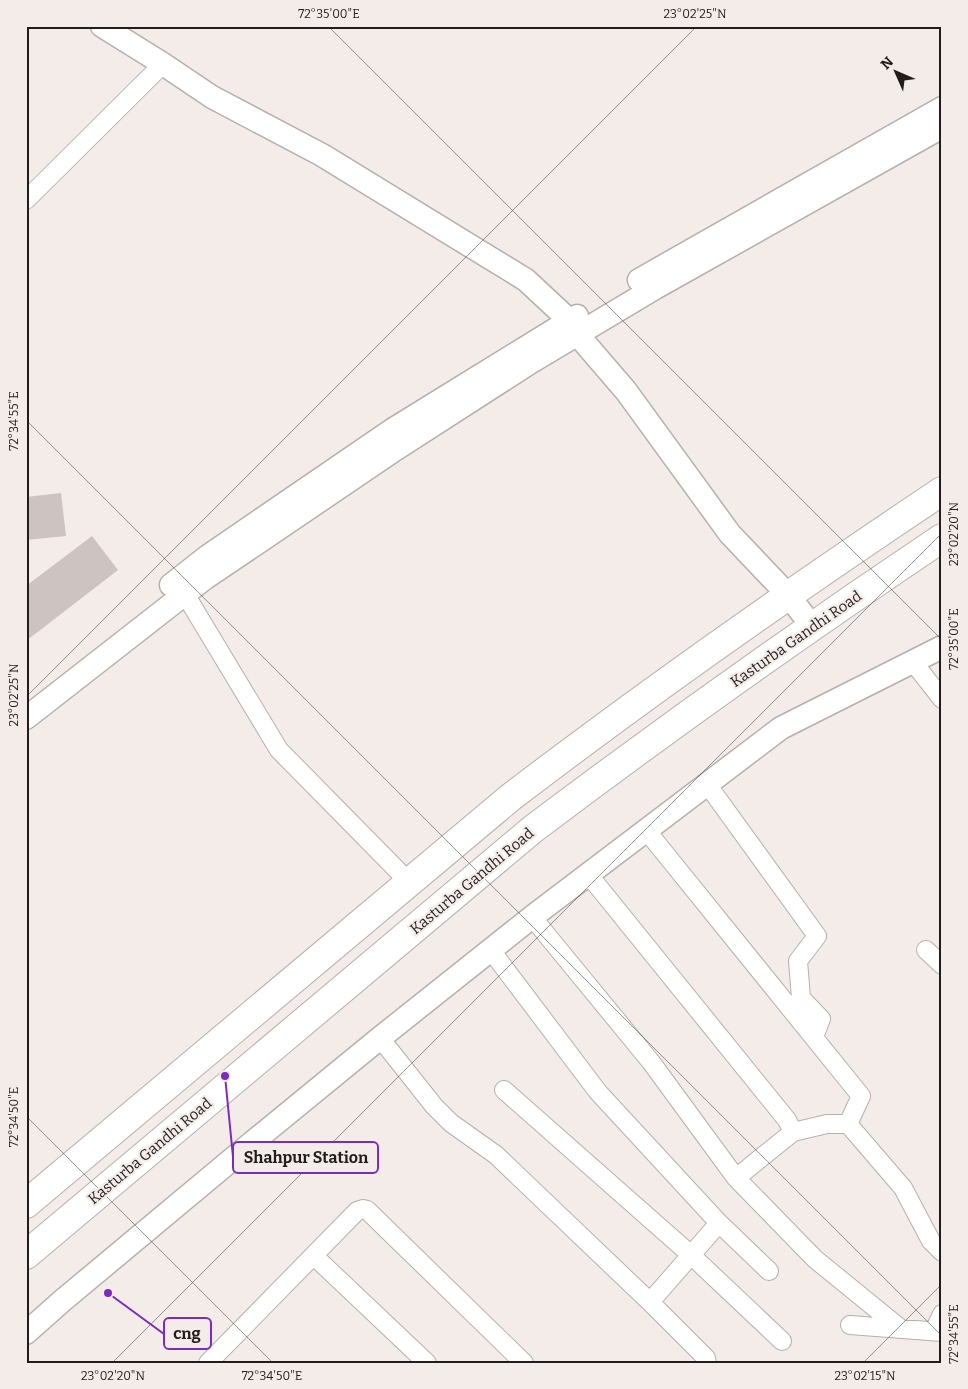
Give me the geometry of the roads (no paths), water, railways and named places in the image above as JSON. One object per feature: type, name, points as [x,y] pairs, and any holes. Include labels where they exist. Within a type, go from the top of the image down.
[{"type":"main road","points":[[26,1204],[534,779],[788,595],[942,491]]},
{"type":"main road","name":"Kasturba Gandhi Road","points":[[26,1255],[534,829],[609,772],[812,626],[942,538]]},
{"type":"street","points":[[102,26],[212,97],[322,155],[526,280],[574,327],[626,391],[730,534],[788,595],[812,626]]},
{"type":"street","points":[[26,200],[163,64]]},
{"type":"street","points":[[26,699],[208,556],[392,430],[574,327],[803,186],[942,108]]},
{"type":"street","points":[[26,718],[212,574],[396,449],[531,362],[574,327],[664,283],[942,127]]},
{"type":"street","points":[[185,594],[279,750],[409,882]]},
{"type":"street","points":[[26,1333],[240,1152],[532,916],[781,728],[913,662],[940,651]]},
{"type":"street","points":[[913,662],[942,699]]},
{"type":"street","points":[[707,784],[817,936],[798,961],[801,998],[821,1020],[814,1038]]},
{"type":"street","points":[[646,830],[861,1096],[848,1124]]},
{"type":"street","points":[[588,874],[787,1120],[793,1132]]},
{"type":"street","points":[[532,916],[651,1062],[736,1178],[815,1259],[901,1329]]},
{"type":"street","points":[[490,950],[598,1092],[719,1223],[769,1271]]},
{"type":"street","points":[[926,950],[942,965]]},
{"type":"street","points":[[380,1038],[434,1106],[451,1123],[496,1155],[650,1302],[706,1358],[707,1363]]},
{"type":"street","points":[[504,1090],[691,1255],[782,1340]]},
{"type":"street","points":[[736,1178],[793,1132],[827,1124],[848,1124],[903,1188],[931,1241],[942,1252]]},
{"type":"street","points":[[208,1363],[357,1211],[363,1209],[367,1210],[524,1363]]},
{"type":"street","points":[[650,1302],[719,1223]]},
{"type":"street","points":[[314,1256],[427,1363]]},
{"type":"street","points":[[850,1326],[938,1332],[942,1314]]},
{"type":"place","name":"Shahpur Station","points":[[225,1076]]},
{"type":"place","name":"cng","points":[[108,1293]]}]
